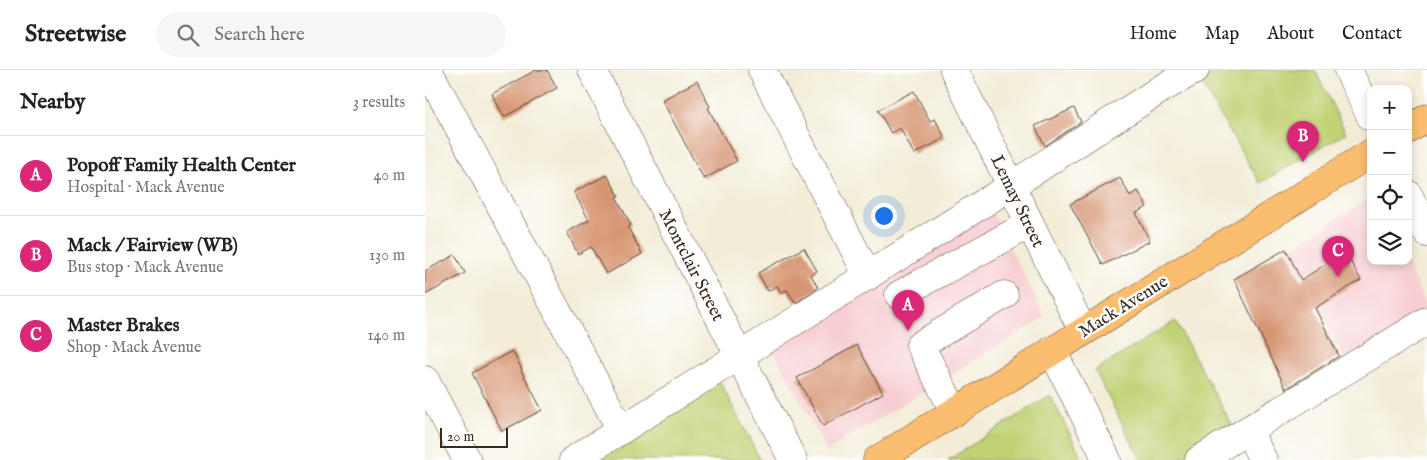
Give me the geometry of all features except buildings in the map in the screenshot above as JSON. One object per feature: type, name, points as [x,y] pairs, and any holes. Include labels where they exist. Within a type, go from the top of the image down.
[{"type":"main road","points":[[1412,127],[1427,118]]},
{"type":"main road","name":"Mack Avenue","points":[[877,460],[1367,155]]},
{"type":"street","points":[[428,70],[621,430]]},
{"type":"street","name":"Montclair Street","points":[[592,70],[793,460]]},
{"type":"street","points":[[762,70],[868,276]]},
{"type":"street","name":"Lemay Street","points":[[954,70],[1083,331]]},
{"type":"street","points":[[573,460],[1011,186],[1156,80],[1195,70]]},
{"type":"street","points":[[1348,70],[1367,109]]},
{"type":"street","points":[[1412,202],[1427,233]]},
{"type":"street","points":[[899,295],[1030,224]]},
{"type":"street","points":[[954,411],[920,345],[1004,295]]},
{"type":"street","points":[[1199,460],[1427,322]]},
{"type":"street","points":[[1052,350],[1107,460]]},
{"type":"street","points":[[425,380],[467,460]]},
{"type":"street","points":[[1247,430],[1263,460]]},
{"type":"shaded area","points":[[1367,200],[1367,265],[1408,265],[1427,308],[1346,363],[1289,250]]},
{"type":"shaded area","points":[[992,211],[1045,317],[827,451],[770,344]]},
{"type":"green space","points":[[1219,70],[1315,70],[1346,133],[1260,183],[1200,81]]},
{"type":"green space","points":[[1175,321],[1233,427],[1177,460],[1141,460],[1095,371]]},
{"type":"green space","points":[[718,378],[760,460],[586,460]]},
{"type":"green space","points":[[1050,395],[1083,460],[948,460]]},
{"type":"place","name":"Mack / Fairview (WB)","points":[[1303,162]]},
{"type":"place","name":"Master Brakes","points":[[1338,277]]},
{"type":"place","name":"Popoff Family Health Center","points":[[908,331]]}]
